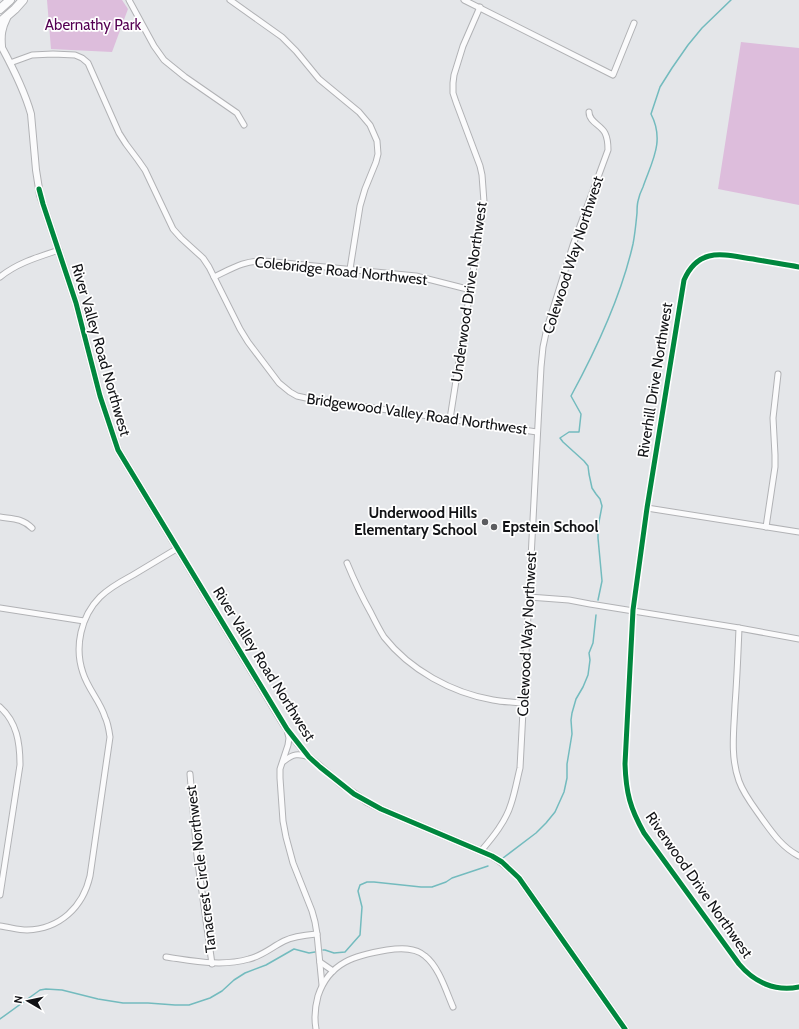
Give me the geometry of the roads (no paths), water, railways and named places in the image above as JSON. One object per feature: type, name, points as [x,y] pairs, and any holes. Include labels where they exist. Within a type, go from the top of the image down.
[{"type":"main road","points":[[0,9],[10,0]]},
{"type":"main road","points":[[0,22],[7,11],[18,0]]},
{"type":"main road","points":[[4,17],[15,10],[23,0]]},
{"type":"main road","points":[[0,45],[0,35],[4,17]]},
{"type":"street","points":[[129,0],[154,46],[164,60],[185,77],[238,113],[244,125]]},
{"type":"street","points":[[230,0],[282,38],[296,51],[319,79],[359,112],[370,125],[377,141],[378,154],[360,206],[350,269]]},
{"type":"street","points":[[464,0],[613,75],[634,23]]},
{"type":"street","name":"Underwood Drive Northwest","points":[[450,419],[471,290],[484,194],[480,166],[453,93],[453,84],[458,60],[480,8]]},
{"type":"street","name":"River Valley Road Northwest","points":[[0,45],[18,79],[31,114],[39,189],[76,303],[100,396],[118,450],[287,729],[309,757],[354,794],[381,810],[481,851],[502,862],[518,878],[625,1029]]},
{"type":"street","name":"Bridgewood Valley Road Northwest","points":[[10,63],[32,55],[53,54],[75,55],[88,63],[119,133],[145,170],[173,229],[203,258],[248,342],[279,383],[290,392],[297,396],[306,398],[537,432]]},
{"type":"street","name":"Colewood Way Northwest","points":[[481,851],[499,828],[511,805],[520,768],[537,432],[543,347],[547,328],[573,245],[608,150],[608,142],[605,134],[591,119],[589,112]]},
{"type":"street","points":[[0,277],[22,263],[59,250]]},
{"type":"street","name":"Riverhill Drive Northwest","points":[[634,610],[647,508],[683,285],[687,273],[700,259],[719,254],[799,267]]},
{"type":"street","name":"Colebridge Road Northwest","points":[[214,276],[242,264],[256,260],[416,276],[471,290]]},
{"type":"street","points":[[766,527],[776,455],[773,418],[778,374]]},
{"type":"street","points":[[647,508],[799,532]]},
{"type":"street","points":[[0,517],[22,520],[27,522],[32,528]]},
{"type":"street","points":[[0,926],[28,930],[53,924],[65,917],[83,897],[88,884],[110,738],[105,716],[86,681],[80,664],[79,643],[81,632],[84,621],[93,605],[106,592],[178,548]]},
{"type":"street","points":[[347,563],[358,588],[384,636],[408,662],[421,672],[464,693],[493,700],[523,703]]},
{"type":"street","points":[[529,597],[569,600],[634,610],[799,639]]},
{"type":"street","points":[[0,608],[84,621]]},
{"type":"street","name":"Riverwood Drive Northwest","points":[[634,610],[625,764],[626,784],[636,819],[644,833],[691,900],[745,972],[767,985],[780,988],[799,987]]},
{"type":"street","points":[[739,628],[733,745],[735,766],[739,780],[746,795],[772,832],[785,847],[799,856]]},
{"type":"street","points":[[0,707],[11,720],[15,728],[19,740],[20,752],[20,765],[0,896]]},
{"type":"street","points":[[287,729],[289,738],[288,745],[280,769],[283,821],[293,863],[312,911],[317,934],[322,985]]},
{"type":"street","points":[[283,761],[295,754],[301,754],[309,757]]},
{"type":"street","name":"Tanacrest Circle Northwest","points":[[190,774],[197,856],[212,964]]},
{"type":"street","points":[[166,957],[212,964],[225,964],[248,960],[289,939],[303,935],[317,934]]},
{"type":"street","points":[[316,1029],[316,1004],[322,985],[338,966],[351,959],[369,953],[404,948],[425,955],[438,973],[452,1007]]},
{"type":"street","points":[[320,962],[333,971]]},
{"type":"waterway","points":[[598,600],[602,581],[598,538],[598,527],[602,506],[600,499],[592,488],[588,466],[560,438],[569,432],[579,432],[581,414],[571,396],[607,322],[628,264],[634,240],[638,199],[656,151],[657,133],[651,114],[660,87],[688,45],[702,28],[731,0]]},
{"type":"waterway","points":[[503,858],[536,833],[546,823],[555,812],[564,792],[572,734],[572,713],[576,699],[588,675],[590,660],[589,653],[593,643],[596,615]]},
{"type":"waterway","points":[[323,950],[334,953],[345,952],[360,935],[362,907],[358,891],[360,885],[367,882],[374,882],[432,887],[452,878],[488,866]]},
{"type":"waterway","points":[[0,1019],[40,990],[46,989],[62,990],[98,999],[123,1003],[189,1005],[210,998],[222,991],[234,980],[245,973],[266,965],[294,949],[309,953],[315,952]]},
{"type":"place","name":"Underwood Hills Elementary School","points":[[485,522]]},
{"type":"place","name":"Epstein School","points":[[494,527]]},
{"type":"park label","name":"Abernathy Park","points":[[93,25]]}]
